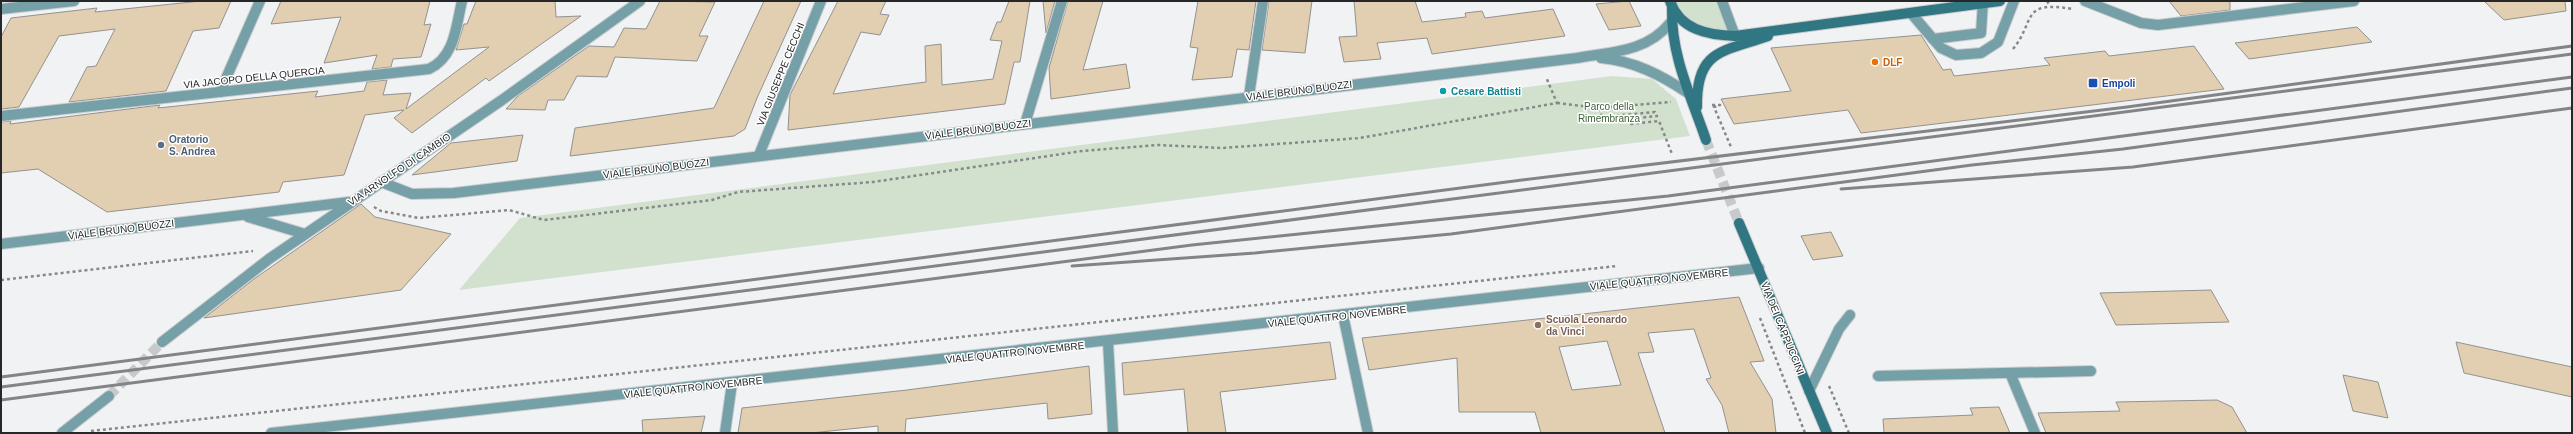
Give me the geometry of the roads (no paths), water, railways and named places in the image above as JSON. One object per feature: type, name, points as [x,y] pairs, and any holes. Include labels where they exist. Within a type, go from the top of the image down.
[{"type":"main road","points":[[1671,5],[1683,22],[1699,31],[1719,36],[1735,36],[1780,32],[1983,2],[2000,1]]},
{"type":"main road","points":[[1671,5],[1670,23],[1678,68],[1698,113],[1706,140]]},
{"type":"main road","points":[[1698,113],[1695,86],[1700,70],[1708,60],[1721,52],[1780,32]]},
{"type":"main road","name":"VIA DEI CAPPUCCINI","points":[[1740,223],[1827,433]]},
{"type":"street","points":[[1,8],[47,2],[74,1]]},
{"type":"street","points":[[220,92],[260,1]]},
{"type":"street","name":"VIA JACOPO DELLA QUERCIA","points":[[1,116],[429,69],[439,66],[446,57],[462,1]]},
{"type":"street","name":"VIA ARNOLFO DI CAMBIO","points":[[162,342],[216,297],[351,201],[455,132],[640,1]]},
{"type":"street","name":"VIA GIUSEPPE CECCHI","points":[[759,155],[821,1]]},
{"type":"street","points":[[1025,124],[1062,1]]},
{"type":"street","points":[[1249,96],[1263,1]]},
{"type":"street","points":[[1722,1],[1735,36]]},
{"type":"street","points":[[1911,13],[1941,48],[1956,56],[1981,53],[1998,42],[2014,1]]},
{"type":"street","points":[[2085,1],[2135,21],[2158,25],[2271,11],[2303,4],[2354,1]]},
{"type":"street","points":[[2271,11],[2276,1]]},
{"type":"street","points":[[1933,39],[1981,33],[1983,2]]},
{"type":"street","name":"VIALE BRUNO BUOZZI","points":[[381,182],[412,194],[454,194],[759,155],[1576,58],[1651,42],[1664,33],[1670,23]]},
{"type":"street","name":"VIALE BRUNO BUOZZI","points":[[1576,58],[1616,58],[1647,67],[1688,93]]},
{"type":"street","name":"VIALE BRUNO BUOZZI","points":[[1,244],[351,201]]},
{"type":"street","name":"VIALE BRUNO BUOZZI","points":[[242,215],[305,234]]},
{"type":"street","name":"VIALE QUATTRO NOVEMBRE","points":[[271,433],[1108,342],[1759,268]]},
{"type":"street","points":[[1343,315],[1368,433]]},
{"type":"street","points":[[1810,391],[1820,366],[1839,329],[1850,315]]},
{"type":"street","points":[[1108,342],[1113,433]]},
{"type":"street","points":[[1878,376],[2092,371]]},
{"type":"street","points":[[2010,372],[2035,433]]},
{"type":"street","points":[[724,433],[732,383]]},
{"type":"street","points":[[62,433],[109,396]]},
{"type":"tunnel","points":[[1706,140],[1739,223]]},
{"type":"tunnel","points":[[109,396],[162,342]]},
{"type":"railway","points":[[1,377],[1522,180],[2127,107],[2572,46]]},
{"type":"railway","points":[[1,387],[2572,54]]},
{"type":"railway","points":[[1,400],[1192,245],[1668,196],[2572,77]]},
{"type":"railway","points":[[1072,266],[1255,253],[1451,234],[1972,165],[2123,149],[2572,88]]},
{"type":"railway","points":[[1841,189],[2133,167],[2572,108]]},
{"type":"place","name":"DLF","points":[[1875,62]]},
{"type":"place","name":"Empoli","points":[[2093,83]]},
{"type":"place","name":"Cesare Battisti","points":[[1443,91]]},
{"type":"place","name":"Oratorio S. Andrea","points":[[161,145]]},
{"type":"place","name":"Scuola Leonardo da Vinci","points":[[1538,325]]},
{"type":"park label","name":"Parco della Rimembranza","points":[[1609,112]]}]
